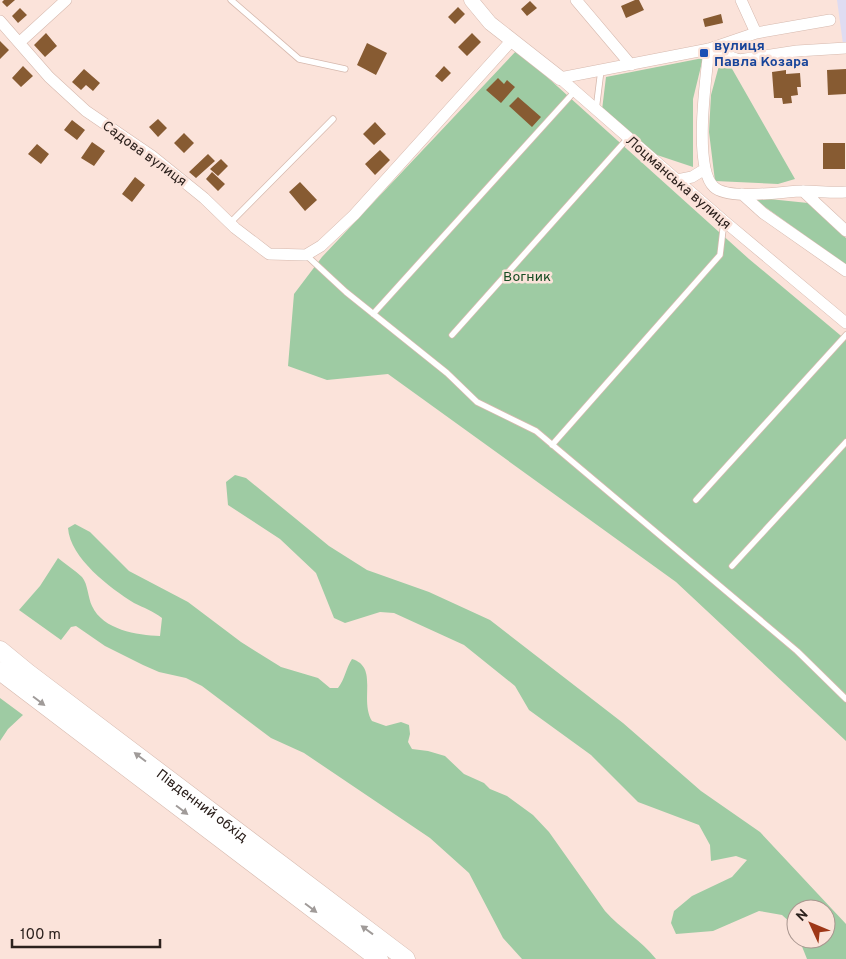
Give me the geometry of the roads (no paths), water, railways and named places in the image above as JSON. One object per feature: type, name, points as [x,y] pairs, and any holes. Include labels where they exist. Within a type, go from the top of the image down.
[{"type":"main road","name":"Південний обхід","points":[[0,650],[406,959]]},
{"type":"main road","name":"Південний обхід","points":[[0,671],[379,959]]},
{"type":"street","points":[[20,42],[66,0]]},
{"type":"street","name":"Лоцманська вулиця","points":[[471,0],[490,23],[560,78],[724,221],[846,323]]},
{"type":"street","points":[[576,0],[631,65]]},
{"type":"street","points":[[741,0],[756,33]]},
{"type":"street","points":[[560,78],[709,49],[756,33],[830,20]]},
{"type":"street","name":"Садова вулиця","points":[[0,21],[49,77],[86,111],[152,156],[269,254],[306,255]]},
{"type":"street","points":[[306,255],[321,246],[354,215],[512,40]]},
{"type":"street","points":[[709,49],[739,60],[797,51],[846,48]]},
{"type":"street","points":[[709,49],[702,119],[705,169],[708,179],[715,187],[725,192],[742,194],[803,191],[846,192]]},
{"type":"street","points":[[677,180],[692,177],[705,169]]},
{"type":"street","points":[[803,191],[846,231]]},
{"type":"street","points":[[742,194],[763,213],[846,271]]},
{"type":"lane","points":[[231,0],[299,59],[345,69]]},
{"type":"lane","points":[[596,110],[601,70]]},
{"type":"lane","points":[[373,314],[575,92]]},
{"type":"lane","points":[[230,223],[333,119]]},
{"type":"lane","points":[[452,335],[628,138]]},
{"type":"lane","points":[[552,445],[720,255],[724,221]]},
{"type":"lane","points":[[306,255],[346,292],[446,372],[477,402],[536,431],[797,651],[846,699]]},
{"type":"lane","points":[[696,500],[846,335]]},
{"type":"lane","points":[[732,566],[846,442]]},
{"type":"place","name":"вулиця Павла Козара","points":[[704,53]]},
{"type":"park label","name":"Вогник","points":[[527,276]]}]
